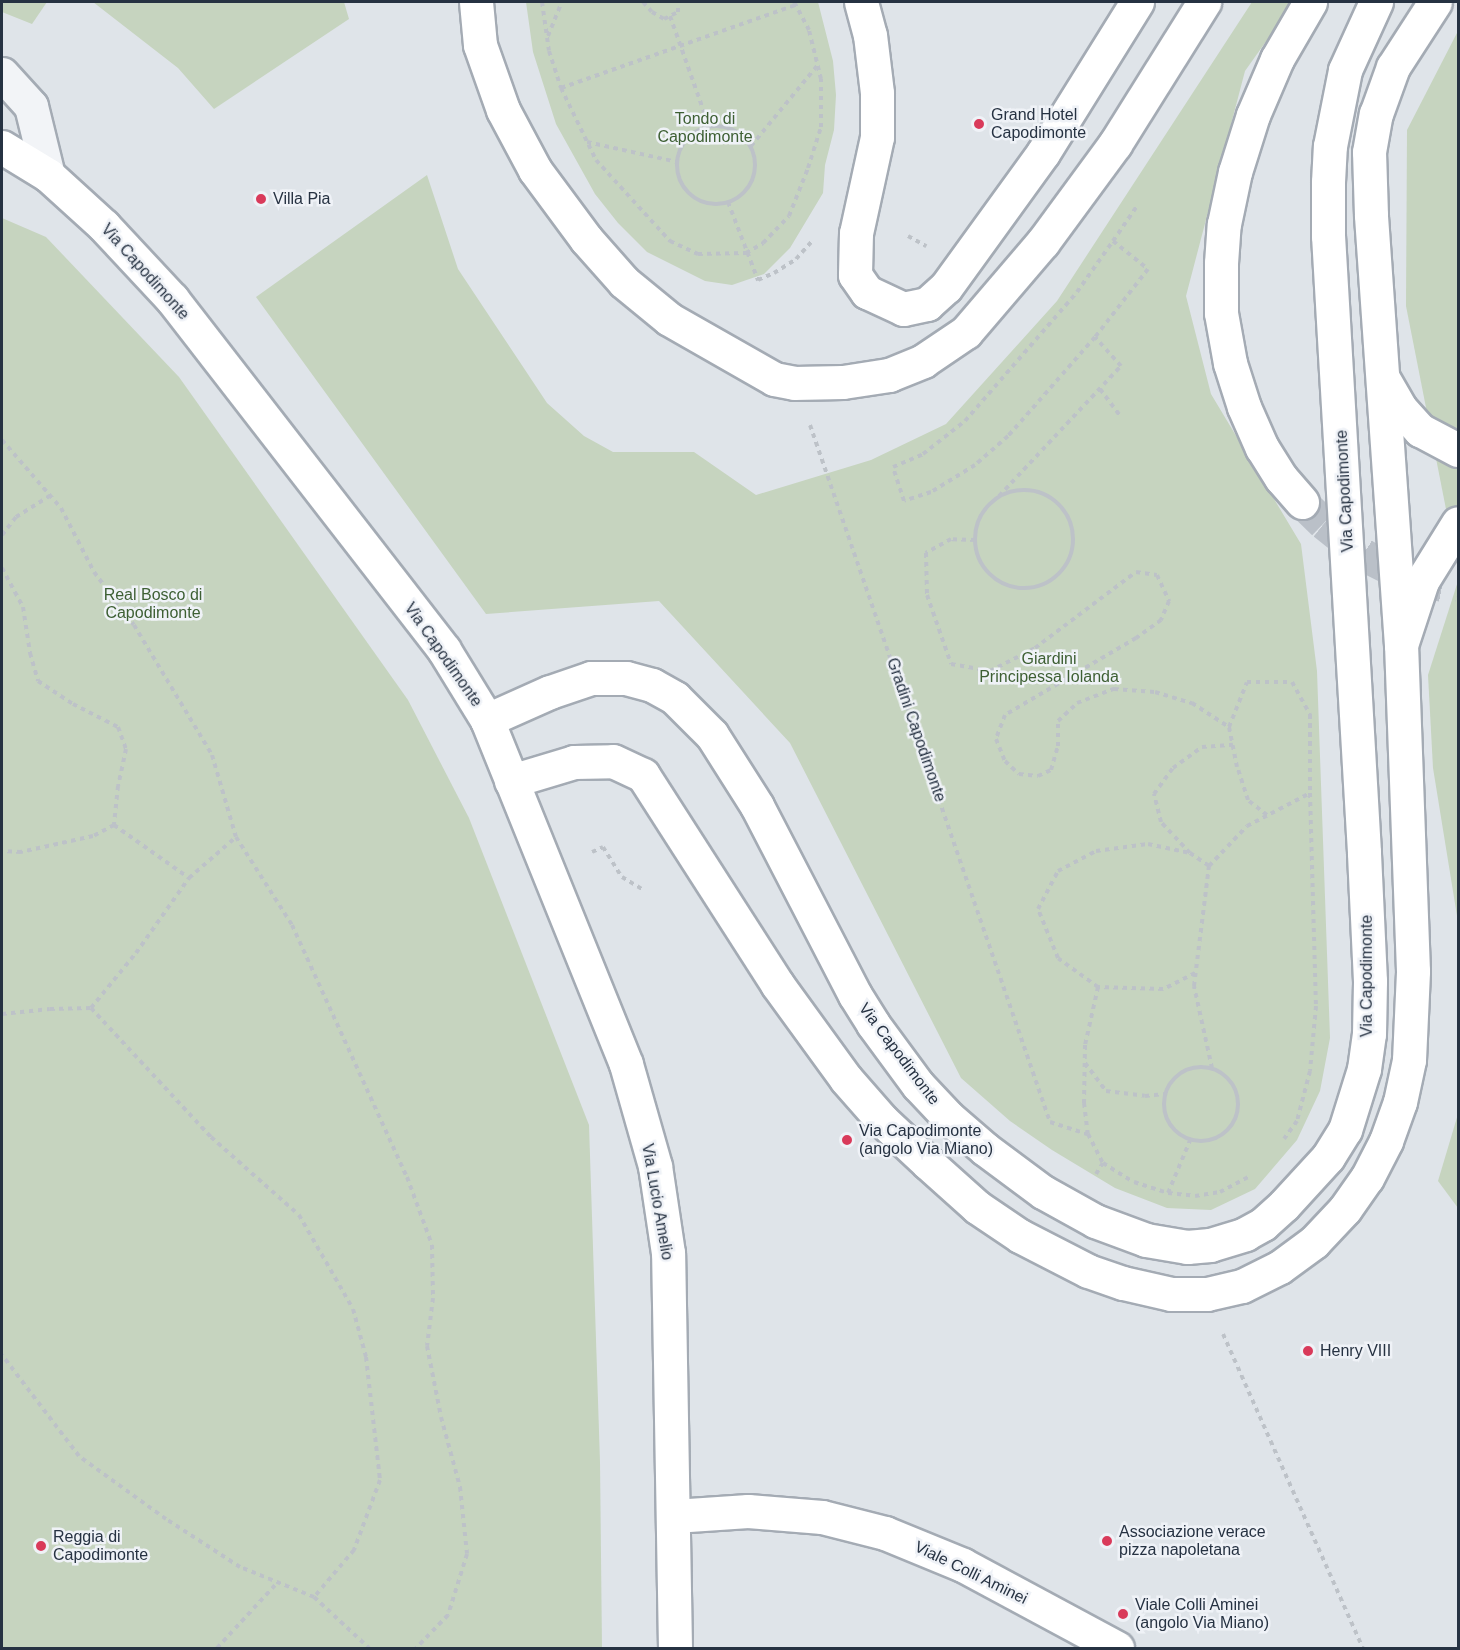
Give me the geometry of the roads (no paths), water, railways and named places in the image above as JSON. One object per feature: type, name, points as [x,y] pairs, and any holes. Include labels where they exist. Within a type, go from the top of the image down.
[{"type":"main road","points":[[476,2],[480,45],[503,110],[535,170],[586,239],[624,282],[669,319],[774,378],[794,383],[843,382],[889,375],[923,361],[966,332],[1042,242],[1115,144],[1204,2]]},
{"type":"main road","points":[[861,2],[870,35],[877,93],[877,137],[856,233],[855,275],[867,292],[903,309],[927,304],[946,286],[1043,153],[1137,2]]},
{"type":"main road","points":[[1302,502],[1275,468],[1244,407],[1230,363],[1221,313],[1221,263],[1224,224],[1235,172],[1253,115],[1277,59],[1310,2]]},
{"type":"main road","name":"Via Capodimonte","points":[[2,147],[48,175],[104,226],[172,298],[444,650],[487,720],[550,692],[591,678],[626,678],[652,685],[675,698],[711,735],[758,806],[855,995],[873,1024],[918,1085],[948,1117],[985,1149],[1043,1192],[1095,1221],[1146,1240],[1187,1247],[1210,1245],[1238,1237],[1263,1224],[1321,1166],[1345,1130],[1361,1080],[1369,1034],[1370,981],[1364,852],[1328,236],[1328,182],[1330,146],[1345,70],[1376,2]]},
{"type":"main road","points":[[511,781],[574,762],[613,761],[643,775],[804,1025],[882,1120],[977,1207],[1056,1256],[1123,1283],[1171,1294],[1207,1294],[1242,1286],[1280,1267],[1314,1242],[1345,1209],[1367,1179],[1386,1141],[1400,1102],[1409,1060],[1413,971],[1401,645],[1371,215],[1369,152],[1376,114],[1393,67],[1435,2]]},
{"type":"main road","points":[[1384,380],[1400,408],[1420,430],[1458,450]]},
{"type":"main road","points":[[1401,645],[1422,581],[1458,523]]},
{"type":"main road","name":"Via Lucio Amelio","points":[[487,720],[626,1064],[655,1166],[668,1253],[675,1648]]},
{"type":"main road","name":"Viale Colli Aminei","points":[[674,1516],[748,1511],[822,1518],[885,1533],[963,1565],[1117,1648]]},
{"type":"street","points":[[2,74],[31,106],[48,175]]},
{"type":"tunnel","points":[[1302,502],[1364,555],[1410,578],[1458,588]]},
{"type":"place","name":"Grand Hotel Capodimonte","points":[[979,124]]},
{"type":"place","name":"Villa Pia","points":[[261,199]]},
{"type":"place","name":"Via Capodimonte (angolo Via Miano)","points":[[847,1140]]},
{"type":"place","name":"Henry VIII","points":[[1308,1351]]},
{"type":"place","name":"Associazione verace pizza napoletana","points":[[1107,1541]]},
{"type":"place","name":"Reggia di Capodimonte","points":[[41,1546]]},
{"type":"place","name":"Viale Colli Aminei (angolo Via Miano)","points":[[1123,1614]]},
{"type":"park label","name":"Tondo di Capodimonte","points":[[705,128]]},
{"type":"park label","name":"Real Bosco di Capodimonte","points":[[153,604]]},
{"type":"park label","name":"Giardini Principessa Iolanda","points":[[1049,668]]}]
